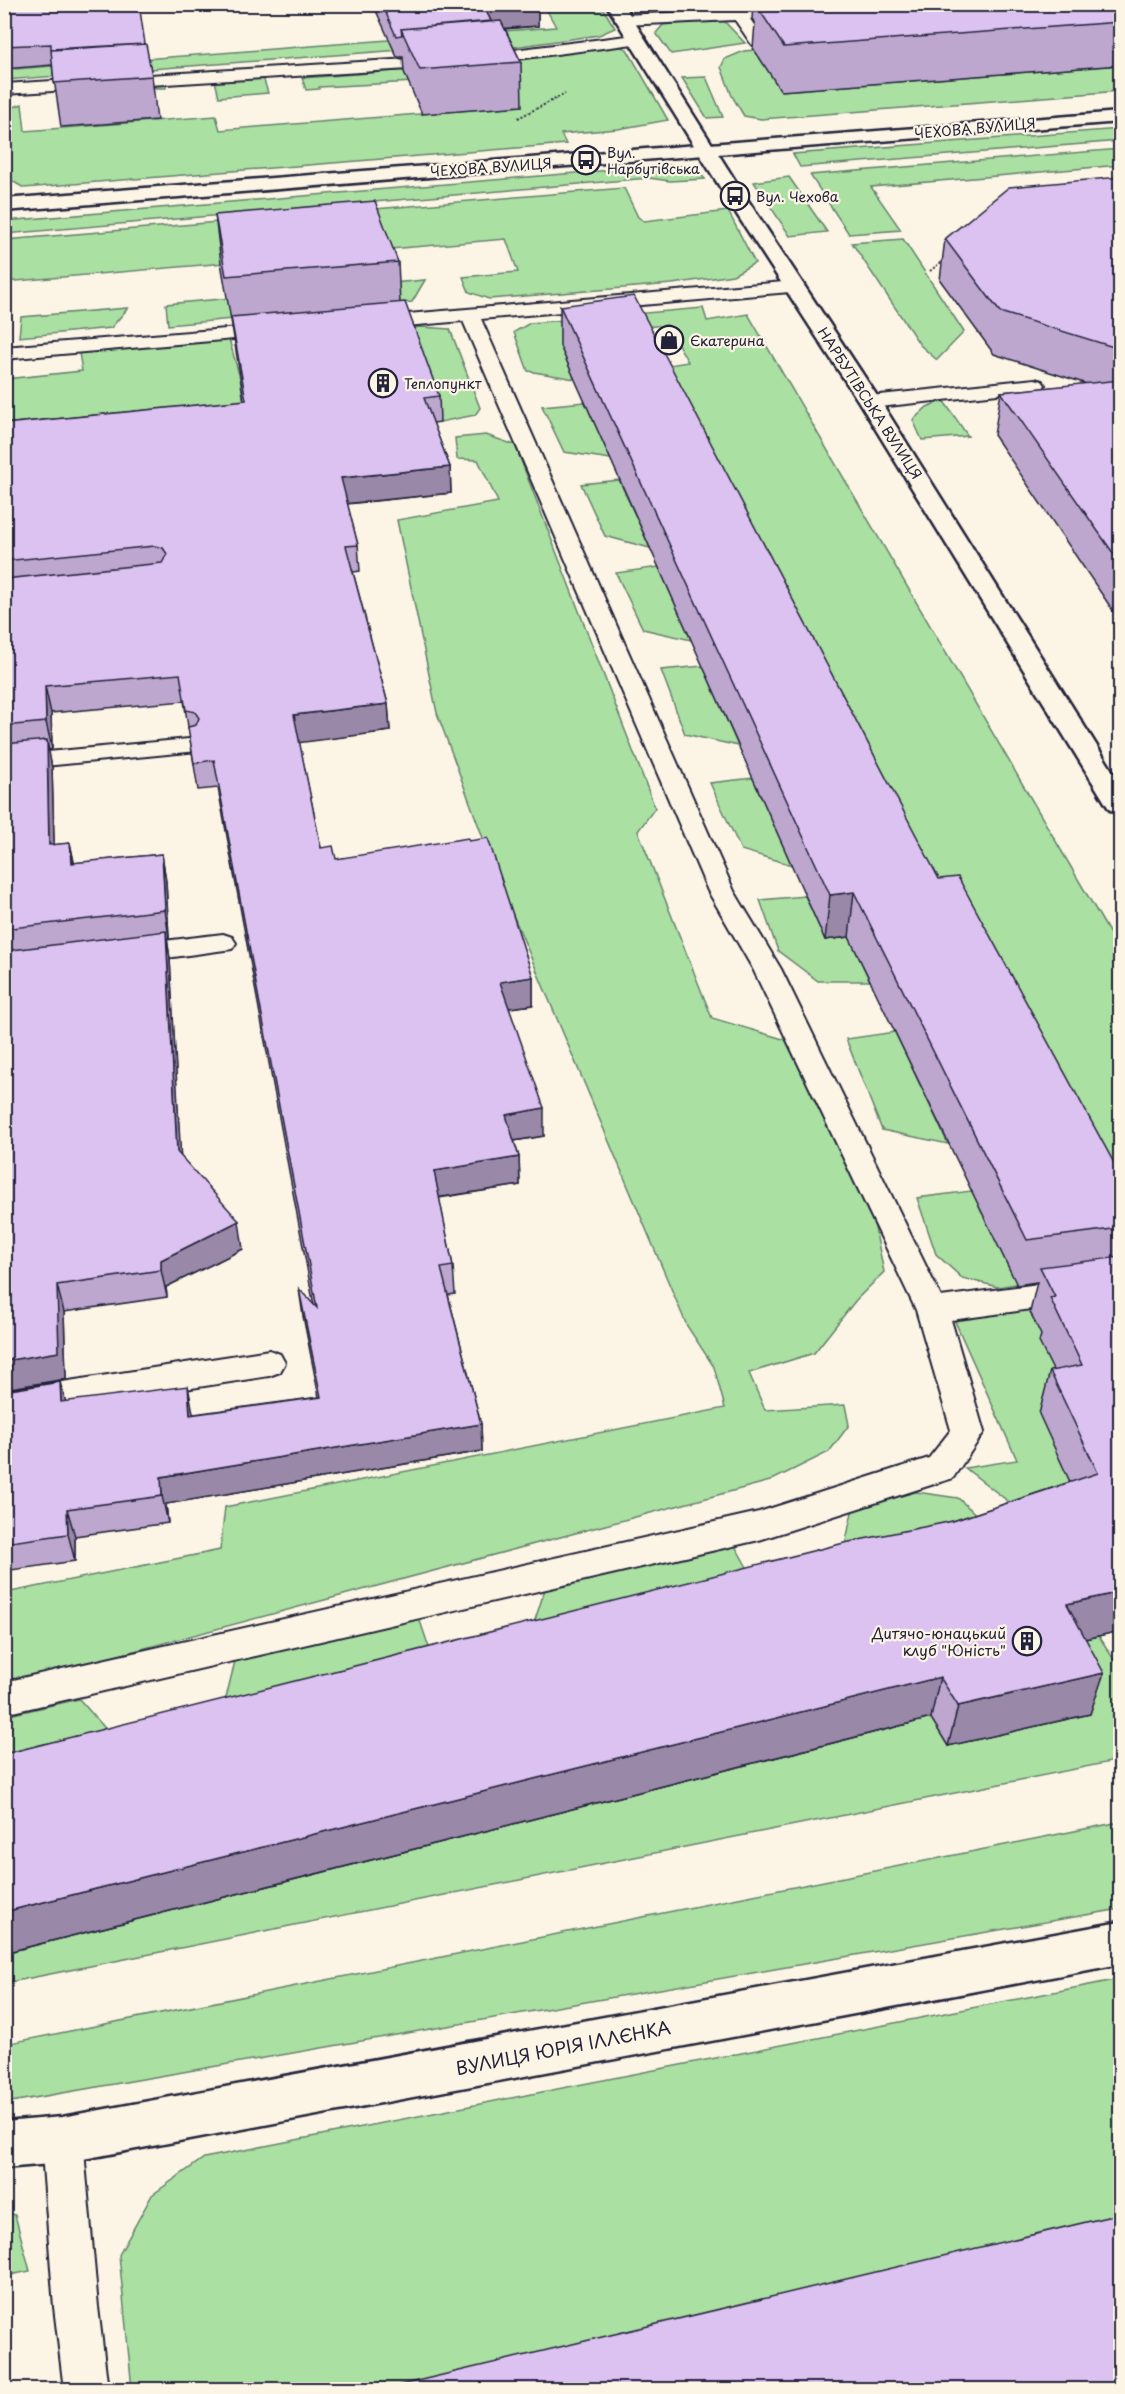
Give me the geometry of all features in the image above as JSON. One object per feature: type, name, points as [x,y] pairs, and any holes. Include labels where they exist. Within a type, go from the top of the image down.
[{"type":"street","name":"НАРБУТІВСЬКА ВУЛИЦЯ","points":[[614,4],[634,40],[646,55],[870,402],[1120,804]]},
{"type":"street","name":"ЧЕХОВА ВУЛИЦЯ","points":[[4,205],[1120,117]]},
{"type":"street","name":"ВУЛИЦЯ ЮРІЯ ІЛЛЄНКА","points":[[4,2145],[62,2140],[1120,1943]]},
{"type":"lane","points":[[624,20],[774,12]]},
{"type":"lane","points":[[739,15],[758,42],[805,39]]},
{"type":"lane","points":[[4,88],[473,60],[634,40]]},
{"type":"lane","points":[[350,325],[795,287]]},
{"type":"lane","points":[[4,1698],[759,1526],[941,1468],[968,1431],[932,1310],[767,969],[722,891],[470,315]]},
{"type":"lane","points":[[4,353],[291,330]]},
{"type":"lane","points":[[870,402],[1035,385]]},
{"type":"lane","points":[[4,763],[189,746]]},
{"type":"lane","points":[[108,957],[223,943]]},
{"type":"lane","points":[[932,1310],[1120,1285]]},
{"type":"lane","points":[[4,1404],[269,1363]]},
{"type":"lane","points":[[62,2140],[76,2307],[86,2390]]},
{"type":"path","points":[[517,119],[646,55]]},
{"type":"path","points":[[930,272],[946,259]]},
{"type":"green space","points":[[5,5],[8,5],[15,69],[556,27],[544,5],[601,5],[615,28],[599,35],[478,52],[414,49],[5,80]]},
{"type":"green space","points":[[679,5],[823,5],[700,14],[683,10]]},
{"type":"green space","points":[[722,19],[745,43],[671,54],[656,33],[663,25]]},
{"type":"green space","points":[[1120,21],[781,91],[1120,65],[1120,91],[761,119],[744,116],[732,96],[721,67],[725,59],[744,51]]},
{"type":"green space","points":[[602,46],[618,46],[627,49],[668,120],[618,129],[561,134],[566,144],[24,188],[12,181],[5,110],[22,104],[25,131],[216,116],[220,130],[521,106],[448,67]]},
{"type":"green space","points":[[409,70],[414,82],[319,87],[319,89],[306,90],[302,78]]},
{"type":"green space","points":[[252,77],[264,80],[268,93],[219,97],[215,81],[166,85],[166,88],[155,88],[153,82]]},
{"type":"green space","points":[[706,77],[723,117],[707,118],[682,78]]},
{"type":"green space","points":[[1120,129],[1120,141],[800,167],[793,154]]},
{"type":"green space","points":[[1120,149],[1120,165],[871,187],[901,230],[849,234],[810,175]]},
{"type":"green space","points":[[672,165],[690,168],[705,179],[670,181],[649,178],[5,234],[5,221]]},
{"type":"green space","points":[[789,177],[827,232],[790,236],[754,182]]},
{"type":"green space","points":[[624,188],[638,217],[644,221],[728,211],[755,263],[733,275],[672,284],[489,299],[469,292],[463,277],[518,272],[506,239],[5,282],[5,240]]},
{"type":"green space","points":[[903,239],[964,332],[937,360],[920,345],[852,243]]},
{"type":"green space","points":[[425,280],[412,302],[324,310],[318,290]]},
{"type":"green space","points":[[278,294],[265,316],[168,325],[166,304]]},
{"type":"green space","points":[[128,308],[111,328],[19,337],[21,317]]},
{"type":"green space","points":[[703,308],[707,321],[748,314],[1120,951],[1120,1267],[998,1287],[962,1278],[936,1254],[917,1198],[972,1191],[650,368],[688,362],[667,325],[633,328],[560,346],[575,379],[528,371],[514,332],[530,323]]},
{"type":"green space","points":[[421,327],[450,329],[480,408],[475,415],[440,422],[418,360],[371,333]]},
{"type":"green space","points":[[229,339],[240,378],[245,408],[5,427],[5,379],[82,371],[79,353]]},
{"type":"green space","points":[[943,400],[968,436],[922,440],[913,420],[927,407]]},
{"type":"green space","points":[[585,402],[611,459],[564,452],[542,406]]},
{"type":"green space","points":[[486,435],[515,445],[655,808],[638,831],[712,1018],[786,1040],[867,1189],[884,1272],[856,1300],[814,1353],[749,1373],[765,1410],[845,1405],[849,1425],[829,1452],[770,1481],[18,1682],[5,1677],[5,1593],[220,1550],[225,1507],[725,1408],[714,1367],[687,1326],[500,884],[437,713],[397,520],[498,502],[478,460],[457,459],[455,438]]},
{"type":"green space","points":[[619,480],[650,548],[605,536],[581,484]]},
{"type":"green space","points":[[659,567],[691,640],[643,629],[616,573]]},
{"type":"green space","points":[[703,666],[738,746],[685,734],[661,670]]},
{"type":"green space","points":[[753,778],[792,865],[741,850],[710,783]]},
{"type":"green space","points":[[805,896],[825,940],[849,937],[870,981],[818,981],[778,951],[760,900]]},
{"type":"green space","points":[[895,1032],[948,1144],[882,1130],[846,1039]]},
{"type":"green space","points":[[1120,1291],[1070,1409],[1075,1493],[1104,1575],[965,1468],[1017,1460],[953,1317]]},
{"type":"green space","points":[[916,1492],[958,1498],[1006,1542],[837,1585],[853,1507]]},
{"type":"green space","points":[[729,1535],[767,1603],[520,1666],[548,1580]]},
{"type":"green space","points":[[418,1615],[442,1686],[215,1743],[236,1657]]},
{"type":"green space","points":[[1099,1636],[1120,1669],[1120,1760],[5,1983],[5,1953],[931,1718],[948,1746],[1054,1646]]},
{"type":"green space","points":[[79,1699],[137,1764],[5,1798],[5,1716]]},
{"type":"green space","points":[[1120,1822],[1120,1909],[5,2103],[5,2044]]},
{"type":"green space","points":[[1120,1979],[1120,2251],[535,2390],[132,2389],[119,2255],[152,2195],[204,2158]]},
{"type":"green space","points":[[5,2211],[15,2215],[30,2271],[5,2276]]},
{"type":"building","points":[[4,4],[139,4],[145,44],[51,49],[51,44],[4,46]]},
{"type":"building","points":[[382,4],[538,5],[485,9],[491,21],[401,29],[402,35],[396,36]]},
{"type":"building","points":[[793,4],[1120,4],[1120,22],[784,47],[756,5],[761,7]]},
{"type":"building","points":[[501,21],[521,62],[420,70],[401,29]]},
{"type":"building","points":[[146,44],[152,76],[54,83],[51,50]]},
{"type":"building","points":[[1120,177],[1120,349],[1000,312],[945,239],[1009,187]]},
{"type":"building","points":[[375,201],[398,262],[226,276],[215,215]]},
{"type":"building","points":[[634,296],[939,879],[958,877],[1120,1174],[1120,1228],[1027,1240],[854,892],[830,895],[560,306]]},
{"type":"building","points":[[405,302],[439,396],[424,398],[450,467],[341,478],[358,545],[346,546],[388,704],[294,715],[321,848],[333,846],[336,859],[468,838],[469,841],[488,838],[533,977],[500,982],[544,1108],[506,1115],[519,1157],[434,1171],[453,1266],[441,1268],[481,1424],[161,1477],[162,1496],[67,1509],[68,1534],[4,1543],[4,1391],[60,1382],[61,1402],[188,1386],[190,1415],[321,1397],[299,1289],[317,1308],[214,760],[194,763],[188,727],[196,725],[199,718],[195,712],[186,710],[180,674],[45,686],[46,722],[4,726],[4,579],[162,563],[167,554],[163,548],[155,546],[4,561],[4,424],[246,400],[231,317]]},
{"type":"building","points":[[1120,380],[1120,563],[1001,392]]},
{"type":"building","points":[[47,740],[49,845],[70,843],[72,863],[162,854],[165,910],[4,929],[4,744]]},
{"type":"building","points":[[166,931],[177,1152],[239,1221],[161,1260],[161,1270],[57,1285],[59,1352],[4,1361],[4,951]]},
{"type":"building","points":[[1120,1257],[1120,1592],[1067,1604],[1104,1673],[958,1706],[940,1677],[4,1912],[4,1754],[844,1543],[953,1521],[1098,1473],[1050,1371],[1082,1365],[1050,1298],[1055,1297],[1040,1267]]},
{"type":"building","points":[[1120,2214],[1120,2390],[379,2390]]},
{"type":"place","name":"Вул. Нарбутівська","points":[[586,160]]},
{"type":"place","name":"Вул. Чехова","points":[[735,196]]},
{"type":"place","name":"Єкатерина","points":[[669,340]]},
{"type":"place","name":"Теплопункт","points":[[383,383]]},
{"type":"place","name":"Дитячо-юнацький клуб \"Юність\"","points":[[1027,1641]]}]
